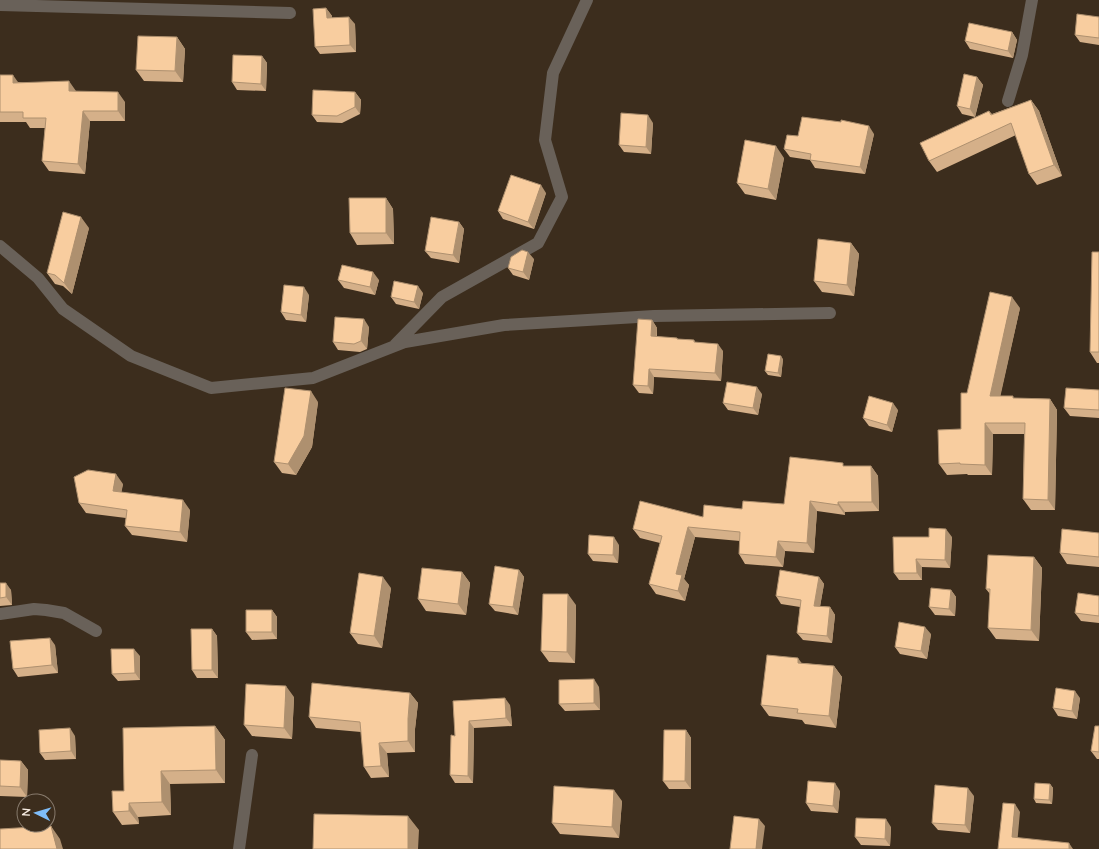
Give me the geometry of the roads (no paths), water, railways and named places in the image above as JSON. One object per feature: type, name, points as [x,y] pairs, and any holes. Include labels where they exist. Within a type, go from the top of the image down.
[{"type":"street","points":[[393,347],[442,297],[538,243],[562,197],[545,140],[553,73],[587,0]]},
{"type":"street","points":[[1008,102],[1022,55],[1032,0]]},
{"type":"street","points":[[0,5],[18,3],[290,13]]},
{"type":"street","points":[[0,246],[38,278],[63,309],[131,356],[211,388],[313,378],[405,342],[504,325],[654,316],[830,313]]},
{"type":"street","points":[[0,614],[34,609],[64,613],[96,631]]},
{"type":"street","points":[[239,849],[252,755]]}]
